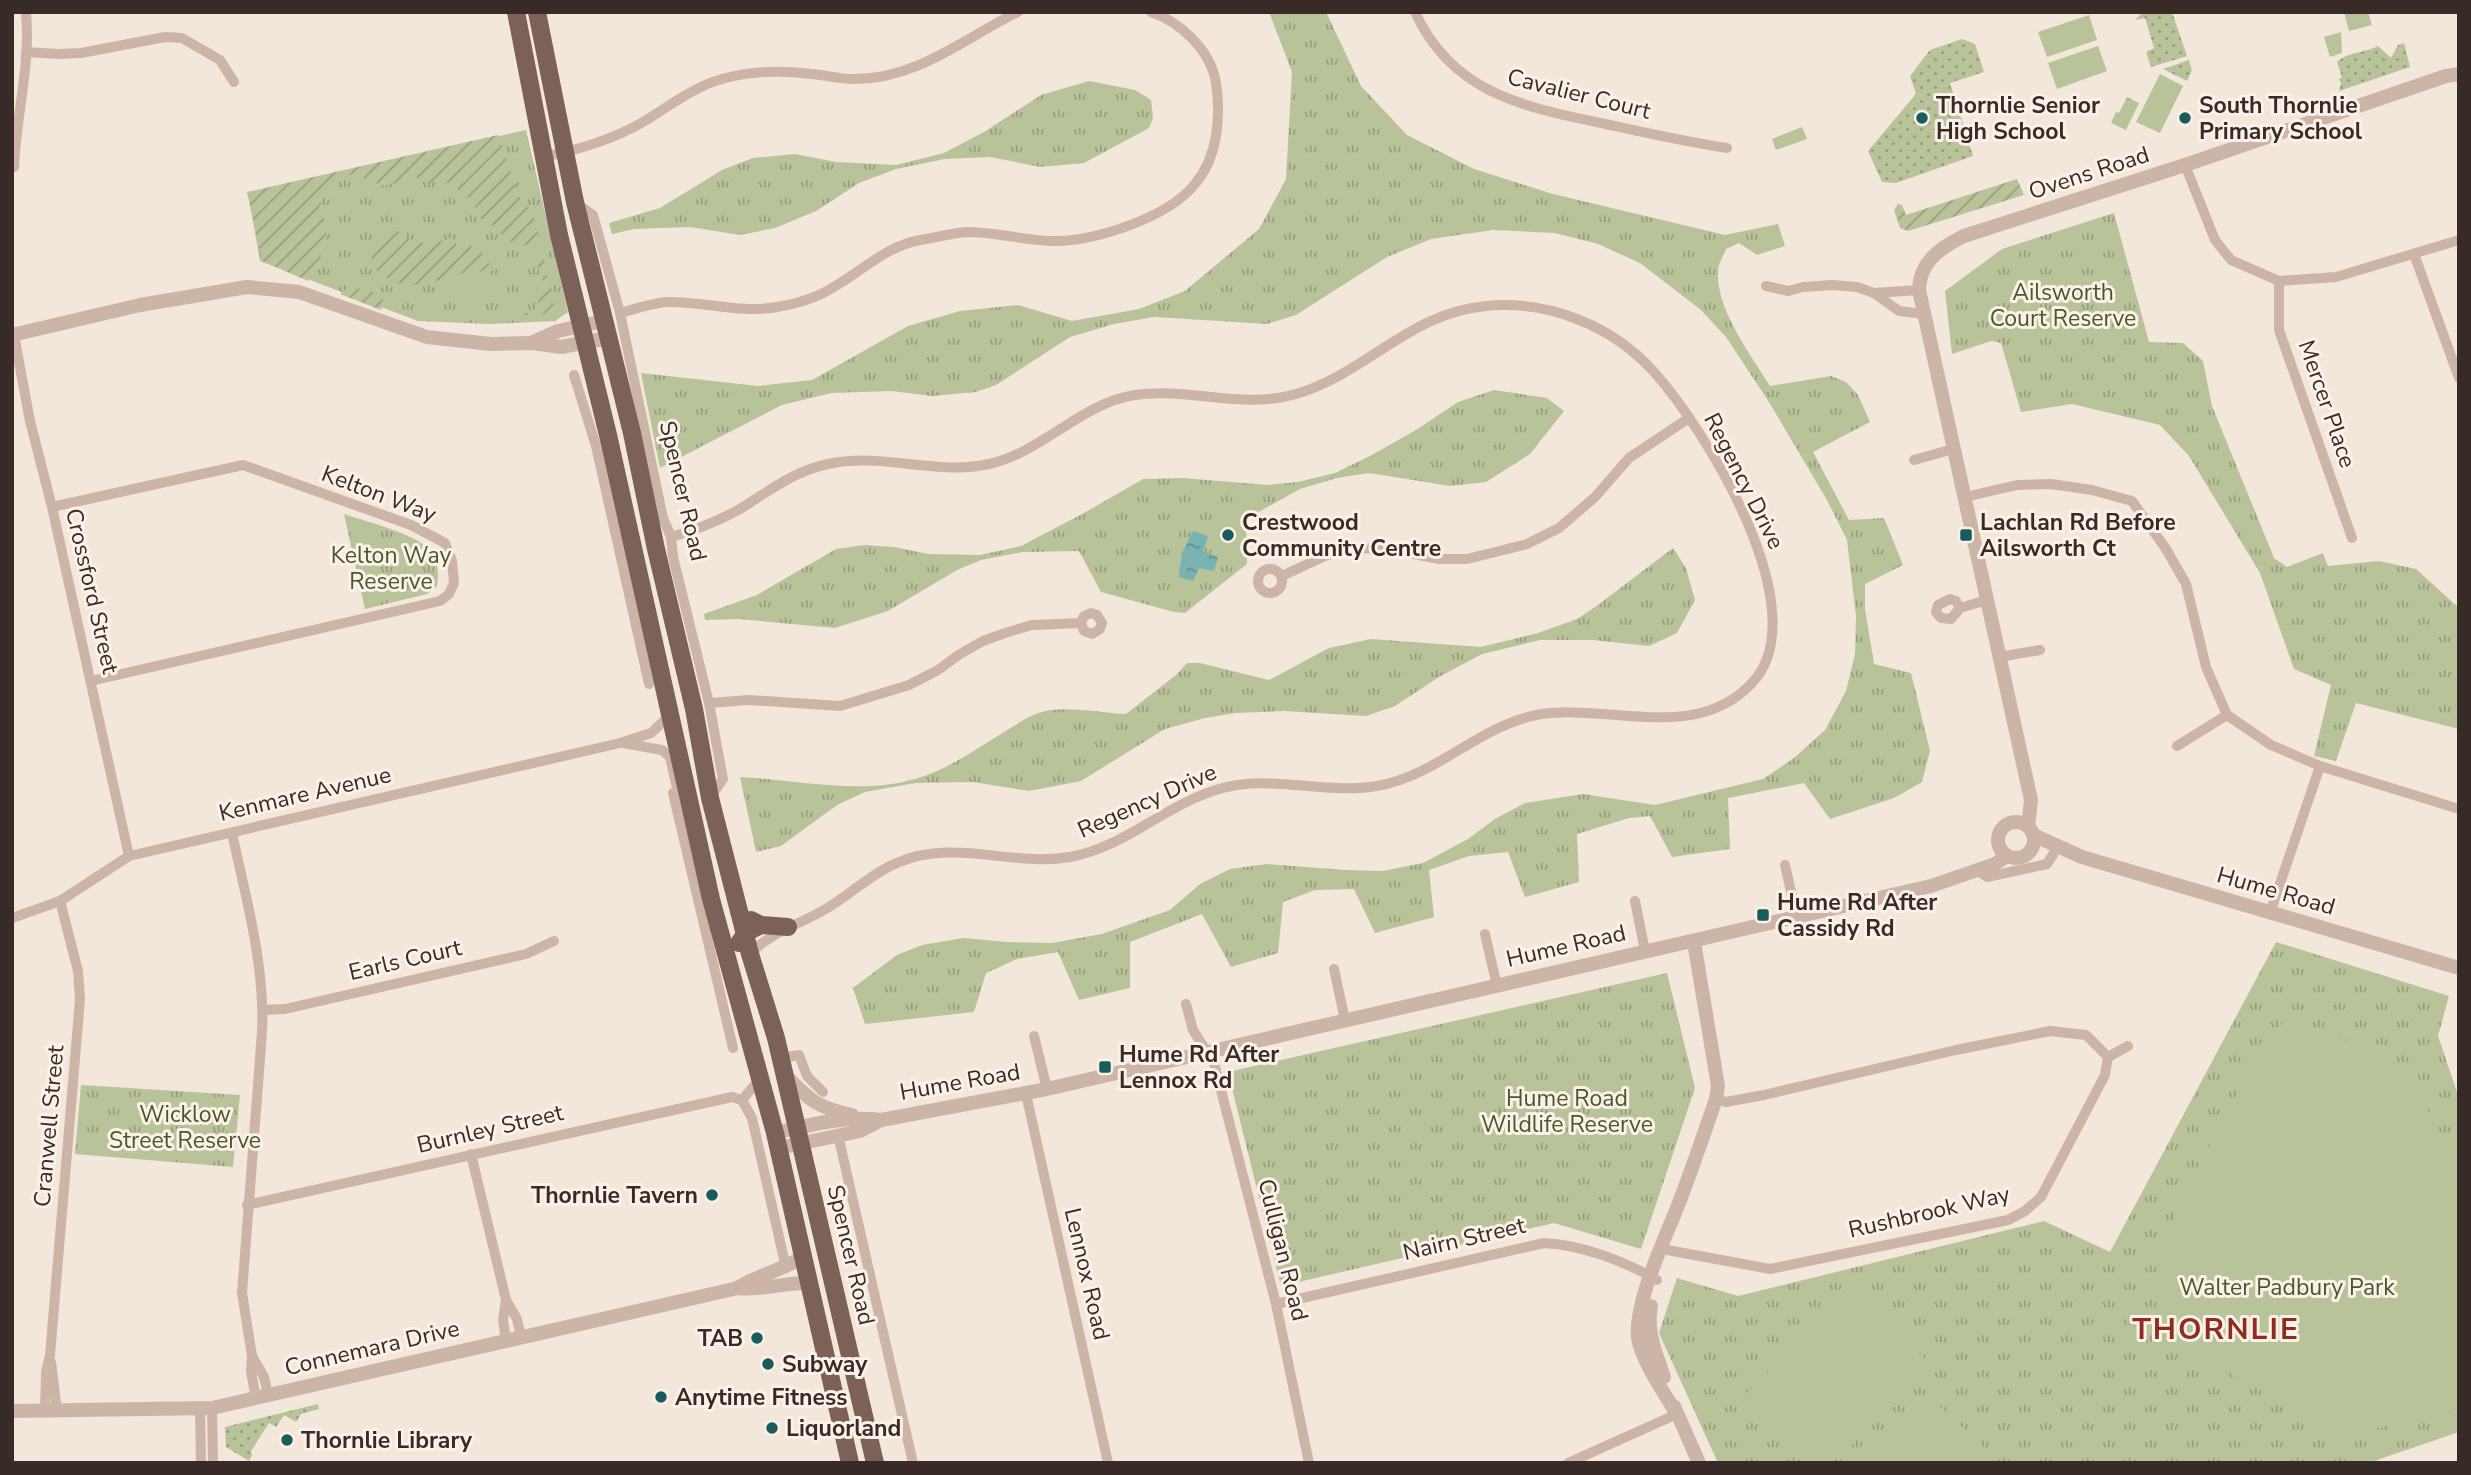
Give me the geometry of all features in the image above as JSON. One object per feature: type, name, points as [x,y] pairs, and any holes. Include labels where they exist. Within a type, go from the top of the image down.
[{"type":"main road","name":"Spencer Road","points":[[516,12],[543,157],[583,334],[602,440],[656,646],[692,804],[697,866],[711,899],[777,1140],[849,1455]]},
{"type":"main road","points":[[528,12],[540,77],[536,82],[528,78]]},
{"type":"main road","name":"Spencer Road","points":[[537,12],[575,202],[611,324],[701,706],[710,797],[750,954],[783,1066],[875,1463]]},
{"type":"main road","points":[[697,866],[716,857],[689,735],[701,706]]},
{"type":"main road","points":[[716,820],[728,831],[747,914],[753,922],[761,925],[788,927]]},
{"type":"main road","points":[[760,1079],[761,1055],[736,962],[737,945],[745,934],[761,925]]},
{"type":"main road","points":[[837,1304],[834,1327],[857,1434],[849,1455]]},
{"type":"street","points":[[14,167],[15,136],[26,52],[26,12]]},
{"type":"street","points":[[543,157],[603,141],[641,123],[681,97],[720,79],[761,71],[809,73],[853,79],[891,75],[926,64],[988,26],[1018,12]]},
{"type":"street","points":[[13,335],[140,305],[247,287],[299,292],[427,337],[491,344],[531,343],[561,347],[583,334],[665,302],[747,310],[778,307],[831,289],[878,258],[912,242],[965,232],[1053,241],[1123,230],[1167,207],[1195,185],[1208,162],[1217,135],[1219,109],[1215,79],[1200,48],[1169,18],[1151,12]]},
{"type":"street","name":"Cavalier Court","points":[[1415,12],[1423,29],[1452,65],[1489,92],[1530,108],[1727,148]]},
{"type":"street","points":[[26,52],[81,53],[165,37],[182,38],[219,60],[234,82]]},
{"type":"street","name":"Ovens Road","points":[[1919,290],[1919,278],[1927,262],[1942,247],[1964,236],[2452,75],[2459,66]]},
{"type":"street","points":[[2185,165],[2215,240],[2231,260],[2279,281],[2336,277],[2459,240]]},
{"type":"street","points":[[2414,254],[2459,378]]},
{"type":"street","name":"Mercer Place","points":[[2279,281],[2279,330],[2352,538]]},
{"type":"street","points":[[1766,286],[1788,291],[1803,287],[1857,286],[1874,293],[1899,312],[1924,314]]},
{"type":"street","points":[[1874,293],[1919,290],[2031,800],[2031,837]]},
{"type":"street","name":"Regency Drive","points":[[671,537],[706,526],[793,476],[835,462],[885,460],[953,467],[988,464],[1018,454],[1087,413],[1128,396],[1162,393],[1248,400],[1287,397],[1339,378],[1419,325],[1453,312],[1487,306],[1523,306],[1555,312],[1599,328],[1636,352],[1668,388],[1689,418],[1735,497],[1765,568],[1772,602],[1773,637],[1762,671],[1739,695],[1719,706],[1669,718],[1639,718],[1583,711],[1526,717],[1500,727],[1430,768],[1406,778],[1377,786],[1349,789],[1240,784],[1217,789],[1168,812],[1123,840],[1069,857],[1040,860],[975,852],[923,855],[901,860],[827,908],[765,939],[750,954]]},
{"type":"street","name":"Spencer Road","points":[[611,324],[663,518],[671,537],[701,706]]},
{"type":"street","name":"Crossford Street","points":[[13,335],[129,856]]},
{"type":"street","name":"Spencer Road","points":[[574,375],[602,440],[637,634],[649,684]]},
{"type":"street","points":[[1282,576],[1327,555],[1360,548],[1394,550],[1439,559],[1467,559],[1527,544],[1559,528],[1595,497],[1629,458],[1689,418]]},
{"type":"street","points":[[1914,460],[1953,449]]},
{"type":"street","name":"Kelton Way","points":[[52,507],[243,466],[411,525],[445,543],[452,561],[454,583],[449,594],[440,601],[91,681]]},
{"type":"street","points":[[1965,497],[2017,485],[2051,484],[2091,490],[2132,501],[2166,549],[2186,584],[2206,667],[2227,715],[2271,745],[2320,766],[2459,809]]},
{"type":"street","points":[[1961,608],[1987,600]]},
{"type":"street","points":[[701,706],[749,699],[840,706],[909,685],[983,641],[1008,632],[1032,625],[1081,623]]},
{"type":"street","points":[[637,634],[656,646]]},
{"type":"street","points":[[1999,657],[2040,650]]},
{"type":"street","name":"Kenmare Avenue","points":[[12,918],[61,901],[129,856],[620,743],[651,733],[671,714]]},
{"type":"street","points":[[2177,746],[2227,715]]},
{"type":"street","name":"Kenmare Avenue","points":[[620,743],[662,750],[670,757],[677,788],[692,804]]},
{"type":"street","points":[[2270,913],[2320,766]]},
{"type":"street","points":[[2009,824],[2023,802],[2027,785]]},
{"type":"street","name":"Spencer Road","points":[[673,793],[697,866],[733,1048]]},
{"type":"street","name":"Hume Road","points":[[1973,872],[1998,842],[2000,831],[2009,824],[2019,823],[2031,837],[2054,853],[2082,857]]},
{"type":"street","points":[[232,833],[261,970],[263,1010],[242,1293],[252,1356],[251,1372],[262,1397]]},
{"type":"street","name":"Hume Road","points":[[2031,837],[2082,857],[2459,968]]},
{"type":"street","name":"Hume Road","points":[[783,1066],[811,1102],[827,1110],[863,1118],[881,1120],[1026,1094],[1931,887],[2007,856],[2018,859],[2031,837]]},
{"type":"street","points":[[1998,842],[2007,856]]},
{"type":"street","points":[[1973,872],[1987,877],[2047,864],[2054,853]]},
{"type":"street","points":[[1785,865],[1797,918]]},
{"type":"street","name":"Cranwell Street","points":[[51,1411],[46,1372],[50,1355],[80,999],[78,971],[61,901]]},
{"type":"street","name":"Hume Road","points":[[1635,901],[1645,951]]},
{"type":"street","name":"Hume Road","points":[[1485,934],[1497,986]]},
{"type":"street","name":"Earls Court","points":[[263,1010],[285,1009],[526,954],[554,942]]},
{"type":"street","points":[[1689,943],[1687,958],[1702,991],[1717,1071],[1716,1099],[1638,1325],[1639,1339],[1699,1463]]},
{"type":"street","points":[[1334,969],[1345,1020]]},
{"type":"street","points":[[1186,1004],[1193,1030],[1205,1051]]},
{"type":"street","points":[[1716,1099],[1726,1102],[1764,1095],[2050,1031],[2086,1035],[2108,1057],[2128,1046]]},
{"type":"street","name":"Hume Road","points":[[1034,1036],[1047,1089]]},
{"type":"street","name":"Culligan Road","points":[[1205,1051],[1214,1063],[1276,1304],[1309,1463]]},
{"type":"street","points":[[783,1066],[799,1055],[807,1076],[823,1093]]},
{"type":"street","name":"Rushbrook Way","points":[[1667,1250],[1770,1269],[2007,1220],[2025,1212],[2041,1197],[2105,1075],[2108,1057]]},
{"type":"street","points":[[760,1079],[742,1100],[752,1118],[786,1268]]},
{"type":"street","name":"Lennox Road","points":[[1026,1094],[1108,1463]]},
{"type":"street","name":"Burnley Street","points":[[247,1205],[732,1097],[742,1100]]},
{"type":"street","name":"Hume Road","points":[[777,1140],[863,1118]]},
{"type":"street","name":"Hume Road","points":[[799,1135],[838,1135],[860,1131],[881,1120]]},
{"type":"street","name":"Spencer Road","points":[[838,1135],[912,1463]]},
{"type":"street","points":[[471,1154],[506,1300],[517,1319],[522,1337]]},
{"type":"street","points":[[1654,1278],[1667,1250],[1682,1196]]},
{"type":"street","name":"Nairn Street","points":[[1276,1304],[1544,1243],[1560,1244],[1612,1259],[1654,1278]]},
{"type":"street","name":"Connemara Drive","points":[[12,1411],[206,1409],[738,1288],[749,1281],[786,1268],[803,1257]]},
{"type":"street","name":"Connemara Drive","points":[[738,1288],[752,1290],[791,1282],[809,1283]]},
{"type":"street","points":[[506,1300],[503,1320],[506,1340]]},
{"type":"street","points":[[201,1463],[206,1409]]},
{"type":"street","points":[[206,1409],[213,1463]]},
{"type":"street","points":[[1568,1463],[1677,1414]]},
{"type":"green space","points":[[1269,12],[1326,12],[1361,86],[1407,135],[1474,169],[1553,194],[1725,235],[1778,224],[1785,246],[1757,255],[1739,243],[1726,249],[1719,265],[1721,296],[1734,328],[1770,386],[1831,376],[1846,382],[1858,395],[1870,422],[1813,452],[1849,520],[1884,518],[1903,565],[1865,584],[1865,609],[1874,664],[1911,673],[1930,751],[1922,782],[1894,798],[1830,819],[1804,783],[1728,798],[1730,849],[1672,857],[1650,816],[1629,818],[1577,834],[1579,882],[1525,897],[1508,852],[1469,856],[1429,870],[1434,917],[1375,933],[1354,889],[1315,890],[1283,902],[1278,953],[1231,967],[1202,914],[1130,942],[1130,988],[1079,1000],[1058,952],[1017,959],[986,973],[974,1012],[865,1024],[853,988],[897,955],[922,945],[964,938],[1052,943],[1102,934],[1170,910],[1200,884],[1230,869],[1267,864],[1383,871],[1423,863],[1468,839],[1495,819],[1525,803],[1583,794],[1655,805],[1763,779],[1794,758],[1825,730],[1846,691],[1855,654],[1856,616],[1847,540],[1827,500],[1769,402],[1726,337],[1701,310],[1640,263],[1598,244],[1555,233],[1493,230],[1431,239],[1387,257],[1296,315],[1267,324],[1154,317],[1114,324],[1070,337],[996,385],[976,392],[932,396],[891,391],[831,393],[782,405],[660,468],[641,373],[758,386],[812,380],[908,326],[960,311],[1018,305],[1072,321],[1139,309],[1185,291],[1259,229],[1286,179],[1292,72]]},
{"type":"green space","points":[[2143,12],[2172,12],[2187,56],[2151,67],[2146,52],[2154,48],[2145,18],[2135,20]]},
{"type":"green space","points":[[2344,12],[2368,12],[2372,25],[2349,31]]},
{"type":"green space","points":[[2089,15],[2097,40],[2047,57],[2038,32]]},
{"type":"green space","points":[[2341,32],[2342,53],[2330,57],[2324,37]]},
{"type":"green space","points":[[1962,39],[1975,44],[1984,72],[1950,83],[1973,156],[1896,183],[1882,182],[1868,151],[1916,94],[1910,76],[1930,50]]},
{"type":"green space","points":[[2404,43],[2410,67],[2339,91],[2339,79],[2342,77],[2337,62],[2341,59],[2378,46],[2391,58],[2398,45]]},
{"type":"green space","points":[[2098,46],[2107,71],[2057,89],[2048,63]]},
{"type":"green space","points":[[2189,60],[2192,70],[2187,81],[2163,69]]},
{"type":"green space","points":[[2160,74],[2183,86],[2160,133],[2136,122]]},
{"type":"green space","points":[[1089,81],[1135,90],[1151,100],[1153,118],[1149,128],[1084,163],[1040,167],[990,157],[945,159],[896,169],[859,183],[816,211],[775,228],[740,235],[690,227],[634,229],[612,234],[609,223],[660,208],[722,170],[753,158],[795,154],[836,162],[896,165],[944,153],[984,132],[1041,95]]},
{"type":"green space","points":[[2127,97],[2139,103],[2126,130],[2111,123]]},
{"type":"green space","points":[[1802,127],[1807,139],[1776,150],[1772,139]]},
{"type":"green space","points":[[526,130],[568,312],[555,321],[489,324],[418,321],[260,261],[248,193]]},
{"type":"green space","points":[[498,135],[523,207],[531,207],[540,241],[532,253],[529,246],[509,241],[489,222],[481,219],[471,201],[460,190],[442,180],[432,183],[415,177],[385,186],[366,180],[357,172],[335,181],[319,204],[326,227],[325,244],[308,281],[262,261],[247,192]]},
{"type":"green space","points":[[2017,179],[2024,195],[1908,231],[1900,228],[1894,210],[1898,204],[1902,205],[1906,215]]},
{"type":"green space","name":"Ailsworth Court Reserve","points":[[2114,213],[2149,342],[2183,343],[2203,361],[2212,406],[2274,558],[2287,567],[2323,553],[2328,566],[2379,561],[2416,569],[2459,608],[2459,729],[2356,703],[2336,761],[2314,756],[2331,685],[2294,669],[2260,573],[2189,456],[2160,425],[2072,404],[2021,412],[2001,343],[1991,341],[1952,354],[1945,291],[2002,249]]},
{"type":"green space","points":[[394,230],[421,243],[448,240],[452,236],[456,244],[479,250],[493,271],[463,273],[423,285],[395,283],[376,270],[370,253]]},
{"type":"green space","points":[[542,251],[554,305],[544,314],[505,316],[534,312],[545,286],[534,257]]},
{"type":"green space","points":[[490,271],[492,296],[466,298],[463,274]]},
{"type":"green space","points":[[350,286],[382,295],[381,310],[340,294]]},
{"type":"green space","points":[[1494,390],[1547,398],[1564,411],[1530,454],[1486,482],[1450,486],[1369,473],[1337,478],[1300,489],[1246,519],[1247,564],[1185,613],[1101,592],[1079,551],[1022,552],[981,560],[957,570],[888,611],[835,628],[739,619],[705,620],[704,614],[757,595],[836,549],[864,545],[894,547],[929,554],[980,555],[1021,546],[1143,479],[1182,478],[1268,485],[1298,482],[1335,473],[1416,430],[1458,402]]},
{"type":"green space","name":"Kelton Way Reserve","points":[[344,514],[402,533],[423,544],[435,558],[437,586],[427,594],[365,609]]},
{"type":"green space","points":[[1673,548],[1686,568],[1695,600],[1677,633],[1649,646],[1593,640],[1540,640],[1482,654],[1439,677],[1395,706],[1366,716],[1284,711],[1236,713],[1205,718],[1165,729],[1081,781],[1029,791],[973,782],[915,783],[865,792],[837,805],[781,846],[756,852],[740,777],[850,786],[893,784],[915,779],[951,764],[1040,712],[1070,709],[1126,714],[1176,675],[1187,663],[1200,663],[1269,680],[1329,648],[1371,639],[1481,647],[1538,633],[1577,619]]},
{"type":"green space","name":"Walter Padbury Park","points":[[2276,942],[2449,996],[2438,1036],[2459,1098],[2459,1432],[2368,1463],[1718,1463],[1659,1333],[1677,1278],[1738,1296],[2044,1221],[2110,1252]]},
{"type":"green space","name":"Hume Road Wildlife Reserve","points":[[1667,973],[1695,1088],[1641,1249],[1554,1223],[1281,1286],[1228,1072]]},
{"type":"green space","points":[[2289,1020],[2382,1054],[2409,1078],[2427,1109],[2459,1181],[2459,1409],[2349,1435],[2332,1430],[2215,1365],[2175,1329],[2158,1275],[2173,1221],[2209,1146],[2268,1039],[2283,1022]]},
{"type":"green space","name":"Wicklow Street Reserve","points":[[81,1085],[240,1095],[233,1167],[75,1154]]},
{"type":"green space","points":[[1859,1287],[1933,1368],[1832,1463],[1803,1463],[1743,1397]]},
{"type":"green space","points":[[1929,1396],[2000,1463],[1863,1463]]},
{"type":"green space","points":[[318,1404],[319,1409],[301,1414],[296,1422],[284,1415],[276,1427],[269,1423],[251,1451],[249,1461],[226,1447],[225,1427]]},
{"type":"water","points":[[1193,531],[1208,536],[1203,552],[1218,557],[1214,571],[1199,568],[1193,581],[1179,577],[1182,553]]},
{"type":"place","name":"Thornlie Senior High School","points":[[1922,118]]},
{"type":"place","name":"South Thornlie Primary School","points":[[2185,118]]},
{"type":"place","name":"Crestwood Community Centre","points":[[1228,535]]},
{"type":"place","name":"Lachlan Rd Before Ailsworth Ct","points":[[1966,535]]},
{"type":"place","name":"Hume Rd After Cassidy Rd","points":[[1763,915]]},
{"type":"place","name":"Hume Rd After Lennox Rd","points":[[1105,1067]]},
{"type":"place","name":"Thornlie Tavern","points":[[712,1195]]},
{"type":"place","name":"TAB","points":[[757,1338]]},
{"type":"place","name":"Subway","points":[[768,1364]]},
{"type":"place","name":"Anytime Fitness","points":[[661,1397]]},
{"type":"place","name":"Liquorland","points":[[772,1428]]},
{"type":"place","name":"Thornlie Library","points":[[287,1440]]},
{"type":"district","name":"THORNLIE","points":[[2216,1329]]}]
